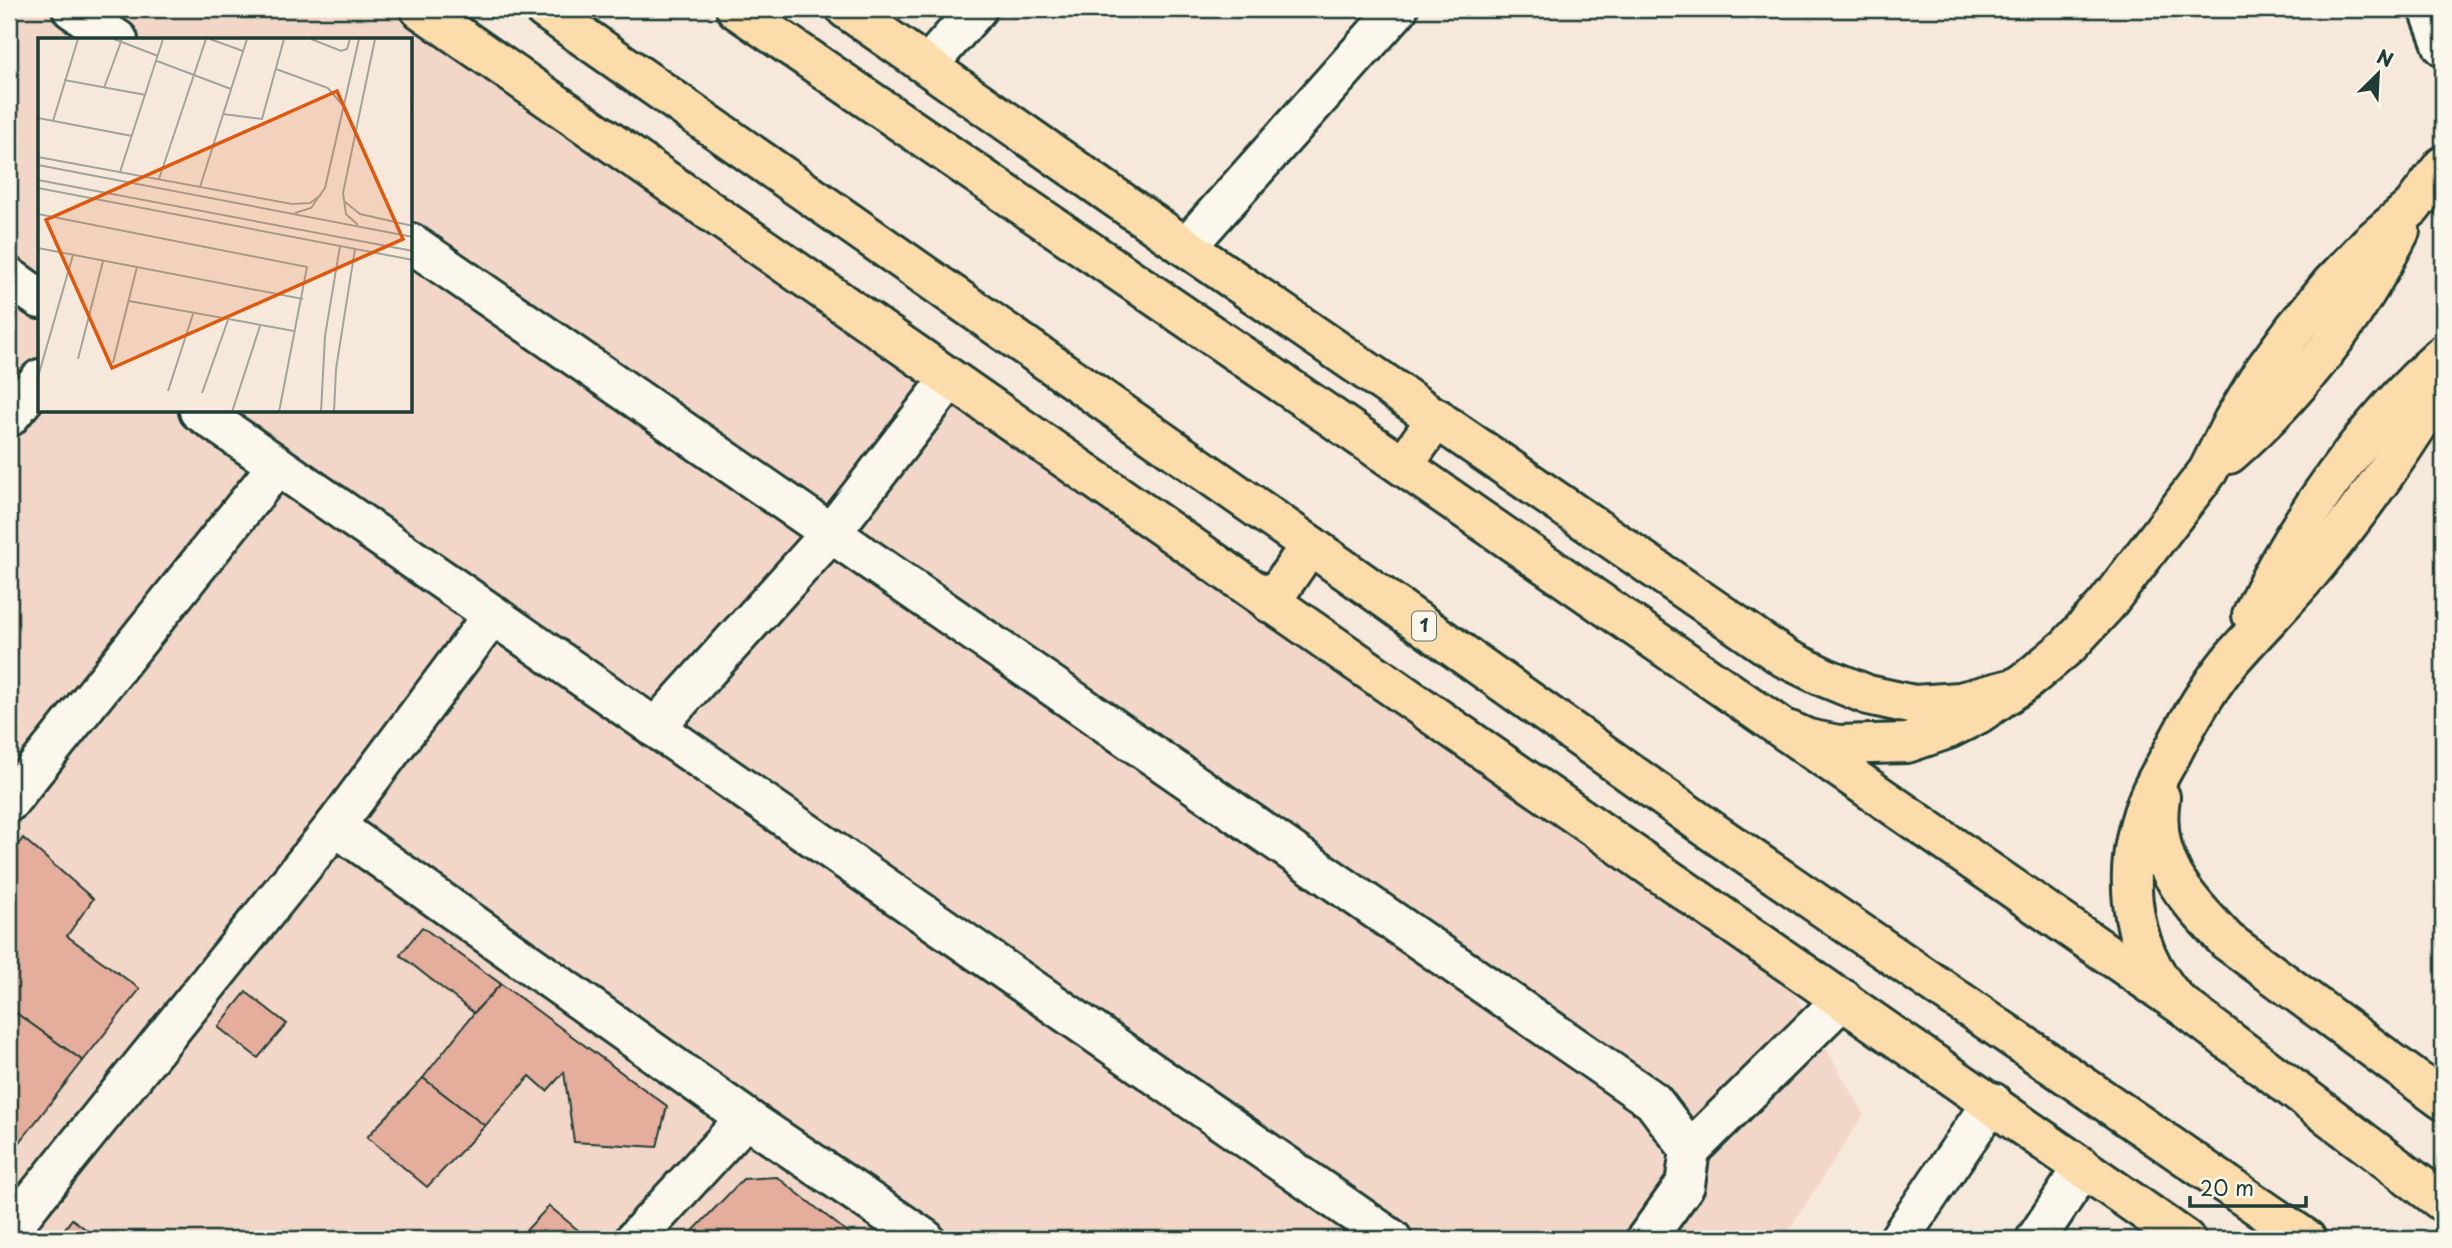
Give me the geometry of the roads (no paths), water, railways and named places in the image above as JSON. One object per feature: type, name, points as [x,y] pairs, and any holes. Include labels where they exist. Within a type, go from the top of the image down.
[{"type":"main road","points":[[420,9],[2185,1239]]},
{"type":"main road","name":"1","points":[[544,9],[1310,545],[1713,832],[2306,1239]]},
{"type":"main road","points":[[736,9],[1403,466],[2183,1006],[2443,1202]]},
{"type":"main road","points":[[846,9],[1186,247],[1784,657],[1868,695],[1914,705],[1960,702],[2018,687]]},
{"type":"main road","points":[[1775,724],[1808,739],[1838,745],[1908,743],[1978,714],[2018,687],[2068,646],[2106,605],[2208,471],[2233,421],[2262,373],[2295,327],[2369,244],[2412,207],[2443,166]]},
{"type":"main road","points":[[2232,658],[2258,603],[2319,501],[2354,453],[2393,407],[2443,355]]},
{"type":"main road","points":[[2183,1006],[2165,987],[2148,960],[2138,932],[2131,895],[2132,860],[2140,823],[2151,792],[2199,706],[2232,658],[2289,596],[2350,523],[2398,456],[2443,385]]},
{"type":"main road","points":[[1403,466],[1437,418]]},
{"type":"main road","points":[[1270,603],[1310,545]]},
{"type":"main road","points":[[2164,768],[2156,820],[2164,856],[2178,885],[2198,911],[2227,941],[2443,1100]]},
{"type":"street","points":[[72,9],[115,38]]},
{"type":"street","points":[[928,65],[977,9]]},
{"type":"street","points":[[1186,247],[1398,9]]},
{"type":"street","points":[[2429,9],[2443,46]]},
{"type":"street","points":[[413,244],[1653,1101],[1690,1150]]},
{"type":"street","points":[[9,277],[38,298]]},
{"type":"street","points":[[654,728],[831,533],[950,379]]},
{"type":"street","points":[[9,417],[38,381]]},
{"type":"street","points":[[202,413],[1392,1239]]},
{"type":"street","points":[[9,802],[277,466]]},
{"type":"street","points":[[23,1213],[335,826],[492,616]]},
{"type":"street","points":[[335,826],[746,1118],[925,1239]]},
{"type":"street","points":[[1646,1239],[1685,1185],[1690,1150],[1843,999]]},
{"type":"street","points":[[1899,1239],[1992,1102]]},
{"type":"street","points":[[635,1239],[746,1118]]},
{"type":"street","points":[[2036,1239],[2083,1168]]}]
